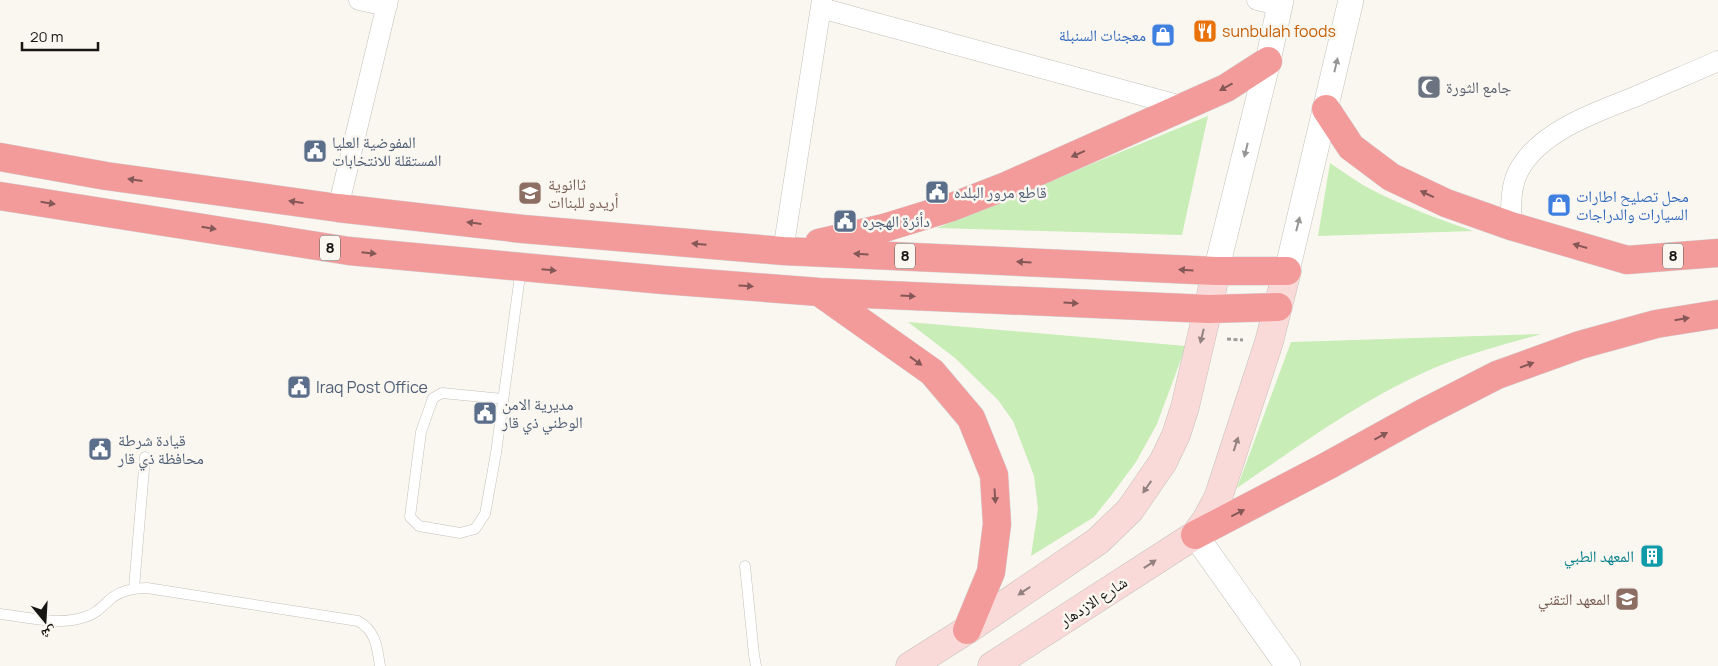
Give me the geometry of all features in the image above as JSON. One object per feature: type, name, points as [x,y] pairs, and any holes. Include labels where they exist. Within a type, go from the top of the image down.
[{"type":"highway","points":[[783,251],[884,228],[952,207],[1006,186],[1226,88],[1268,61]]},
{"type":"highway","points":[[1326,109],[1351,147],[1391,177],[1446,203],[1511,226]]},
{"type":"highway","name":"8","points":[[0,157],[106,176],[338,208],[523,229],[783,251],[1216,271],[1287,271]]},
{"type":"highway","name":"8","points":[[0,196],[350,251],[521,268],[819,292],[1208,309],[1278,307]]},
{"type":"highway","name":"8","points":[[1511,226],[1627,260],[1718,253]]},
{"type":"highway","points":[[819,292],[932,372],[971,418],[994,475],[997,524],[991,572],[967,630]]},
{"type":"highway","points":[[1194,535],[1329,465],[1423,412],[1497,375],[1580,345],[1647,326],[1718,314]]},
{"type":"main road","points":[[910,666],[967,630],[1098,541],[1130,510],[1163,462],[1176,435],[1185,407],[1216,271]]},
{"type":"main road","points":[[1194,535],[1206,520],[1218,498],[1269,342],[1287,271]]},
{"type":"main road","name":"شارع الازدهار","points":[[992,666],[1194,535]]},
{"type":"street","points":[[338,208],[387,3],[359,0]]},
{"type":"street","points":[[1287,271],[1351,0]]},
{"type":"street","points":[[1216,271],[1268,61],[1272,2]]},
{"type":"street","points":[[783,251],[821,4],[1185,107]]},
{"type":"street","points":[[1511,226],[1512,195],[1518,171],[1530,154],[1551,137],[1582,118],[1718,61]]},
{"type":"street","points":[[1194,535],[1288,666]]},
{"type":"lane","points":[[503,399],[442,393],[433,398],[421,432],[410,518],[419,526],[460,533],[475,529],[485,514],[496,453],[521,268]]},
{"type":"lane","points":[[134,588],[145,457]]},
{"type":"lane","points":[[745,566],[756,666]]},
{"type":"lane","points":[[0,614],[58,621],[72,620],[96,612],[123,592],[134,588],[156,589],[358,621],[366,625],[372,632],[380,666]]},
{"type":"path","points":[[1202,337],[1269,342]]},
{"type":"green space","points":[[1208,116],[1182,235],[937,228]]},
{"type":"green space","points":[[1330,163],[1363,185],[1390,198],[1431,216],[1473,231],[1318,236]]},
{"type":"green space","points":[[908,322],[1186,346],[1157,424],[1136,462],[1094,517],[1031,556],[1038,509],[1034,476],[1013,421],[998,400],[955,358]]},
{"type":"green space","points":[[1541,334],[1453,360],[1401,384],[1329,426],[1237,488],[1291,342]]},
{"type":"place","name":"sunbulah foods","points":[[1205,31]]},
{"type":"place","name":"معجنات السنبلة","points":[[1163,35]]},
{"type":"place","name":"جامع الثورة","points":[[1429,87]]},
{"type":"place","name":"المفوضية العليا المستقلة للانتخابات","points":[[315,151]]},
{"type":"place","name":"قاطع مرور البلده","points":[[937,192]]},
{"type":"place","name":"ثاانوية أريدو للبناات","points":[[530,193]]},
{"type":"place","name":"محل تصليح اطارات السيارات والدراجات","points":[[1559,205]]},
{"type":"place","name":"دأئرة الهجره","points":[[845,221]]},
{"type":"place","name":"Iraq Post Office","points":[[299,387]]},
{"type":"place","name":"مديرية الامن الوطني ذي قار","points":[[485,413]]},
{"type":"place","name":"قيادة شرطة محافظة ذي قار","points":[[100,449]]},
{"type":"place","name":"المعهد الطبي","points":[[1652,556]]},
{"type":"place","name":"المعهد التقني","points":[[1627,599]]}]
